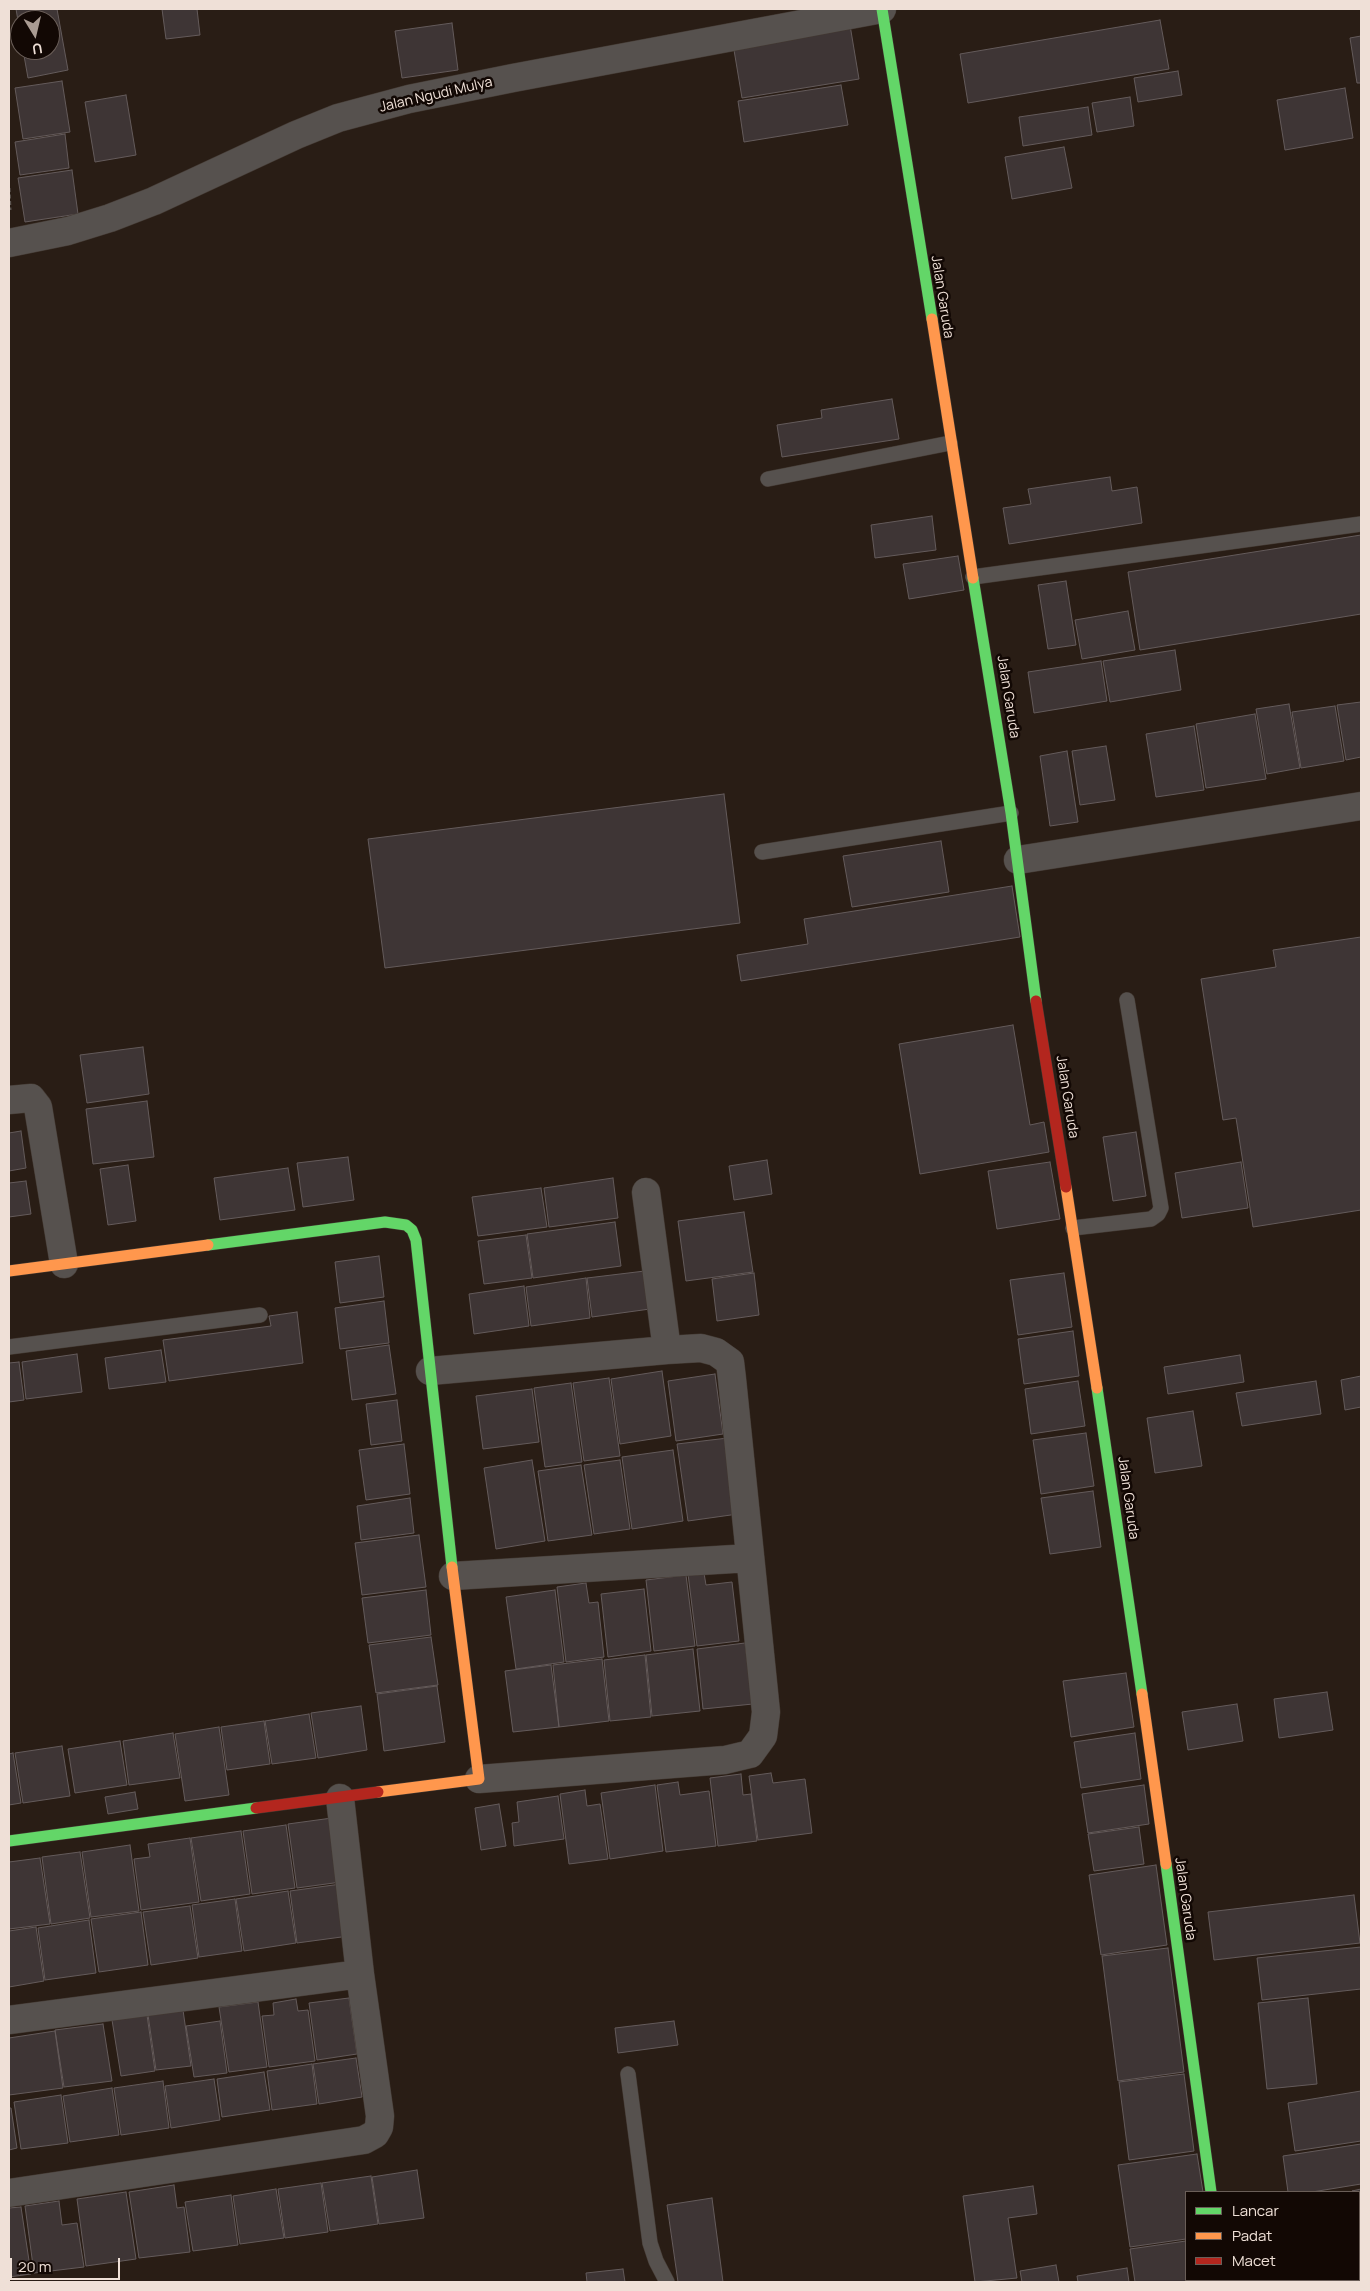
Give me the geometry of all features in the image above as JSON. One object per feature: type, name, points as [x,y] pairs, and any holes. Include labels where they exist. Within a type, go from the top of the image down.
[{"type":"main road","name":"Jalan Garuda","points":[[882,9],[1018,860],[1031,968],[1153,1771],[1212,2191]]},
{"type":"main road","points":[[9,1271],[385,1222],[406,1225],[412,1230],[416,1240],[453,1576],[479,1779],[9,1841]]},
{"type":"street","name":"Jalan Ngudi Mulya","points":[[9,243],[68,231],[110,218],[154,201],[296,135],[338,118],[408,99],[882,9]]},
{"type":"street","points":[[1018,860],[1361,806]]},
{"type":"street","points":[[9,1100],[31,1098],[38,1107],[64,1264]]},
{"type":"street","points":[[646,1192],[666,1350]]},
{"type":"street","points":[[430,1371],[666,1350],[709,1350],[716,1352],[730,1362],[766,1712],[763,1736],[750,1754],[725,1760],[479,1779]]},
{"type":"street","points":[[453,1576],[750,1558]]},
{"type":"street","points":[[9,2193],[364,2140],[375,2134],[379,2126],[380,2116],[360,1974],[340,1798]]},
{"type":"street","points":[[9,2020],[360,1974]]},
{"type":"lane","points":[[768,479],[950,443]]},
{"type":"lane","points":[[973,577],[1361,524]]},
{"type":"lane","points":[[762,852],[1011,814]]},
{"type":"lane","points":[[1072,1228],[1151,1219],[1158,1214],[1161,1208],[1127,1000]]},
{"type":"lane","points":[[9,1347],[260,1315]]},
{"type":"lane","points":[[628,2074],[650,2242],[656,2261],[667,2282]]},
{"type":"building","points":[[16,9],[57,10],[16,10]]},
{"type":"building","points":[[162,9],[197,9],[200,35],[166,39]]},
{"type":"building","points":[[1160,20],[1169,69],[968,103],[960,54]]},
{"type":"building","points":[[452,23],[458,70],[402,78],[395,31]]},
{"type":"building","points":[[850,25],[859,79],[742,98],[733,44]]},
{"type":"building","points":[[60,26],[68,70],[28,78],[25,60],[60,60]]},
{"type":"building","points":[[1361,36],[1361,83],[1357,83],[1350,38]]},
{"type":"building","points":[[1178,71],[1182,95],[1138,102],[1134,78]]},
{"type":"building","points":[[62,81],[70,132],[23,139],[15,88]]},
{"type":"building","points":[[841,85],[848,125],[744,142],[738,101]]},
{"type":"building","points":[[1345,88],[1353,138],[1285,150],[1277,100]]},
{"type":"building","points":[[126,95],[136,155],[95,162],[85,102]]},
{"type":"building","points":[[1130,97],[1134,126],[1097,132],[1092,103]]},
{"type":"building","points":[[1088,107],[1092,135],[1023,146],[1019,117]]},
{"type":"building","points":[[65,134],[69,168],[20,175],[15,142]]},
{"type":"building","points":[[1064,147],[1072,188],[1012,199],[1005,157]]},
{"type":"building","points":[[72,170],[78,214],[25,222],[18,178]]},
{"type":"building","points":[[892,399],[899,439],[782,457],[777,425],[822,418],[821,410]]},
{"type":"building","points":[[1110,477],[1112,491],[1137,487],[1142,523],[1009,544],[1003,508],[1031,504],[1028,489]]},
{"type":"building","points":[[932,516],[936,550],[875,558],[871,525]]},
{"type":"building","points":[[1361,535],[1361,614],[1140,650],[1128,572]]},
{"type":"building","points":[[958,556],[964,590],[909,599],[903,564]]},
{"type":"building","points":[[1066,581],[1076,645],[1048,649],[1038,585]]},
{"type":"building","points":[[1128,611],[1135,650],[1082,659],[1075,620]]},
{"type":"building","points":[[1175,650],[1181,690],[1110,702],[1103,661]]},
{"type":"building","points":[[1101,661],[1107,701],[1034,713],[1028,672]]},
{"type":"building","points":[[1361,702],[1361,757],[1346,760],[1337,705]]},
{"type":"building","points":[[1289,704],[1300,768],[1267,774],[1256,709]]},
{"type":"building","points":[[1335,706],[1344,761],[1301,768],[1292,712]]},
{"type":"building","points":[[1255,714],[1266,779],[1206,788],[1196,724]]},
{"type":"building","points":[[1194,726],[1204,790],[1156,797],[1146,734]]},
{"type":"building","points":[[1106,746],[1115,800],[1080,805],[1072,751]]},
{"type":"building","points":[[1067,751],[1078,822],[1050,826],[1040,756]]},
{"type":"building","points":[[724,794],[740,923],[385,968],[368,839]]},
{"type":"building","points":[[941,841],[949,892],[852,907],[843,856]]},
{"type":"building","points":[[1012,886],[1020,937],[741,981],[737,955],[808,944],[804,919]]},
{"type":"building","points":[[1361,937],[1361,1210],[1253,1227],[1236,1118],[1223,1120],[1201,979],[1276,967],[1273,950]]},
{"type":"building","points":[[1013,1025],[1030,1125],[1044,1122],[1049,1152],[920,1174],[899,1044]]},
{"type":"building","points":[[143,1047],[149,1094],[87,1103],[80,1055]]},
{"type":"building","points":[[147,1101],[154,1157],[93,1164],[86,1109]]},
{"type":"building","points":[[21,1131],[26,1168],[9,1171],[9,1133]]},
{"type":"building","points":[[1136,1132],[1146,1196],[1113,1201],[1103,1137]]},
{"type":"building","points":[[348,1157],[354,1200],[303,1207],[297,1163]]},
{"type":"building","points":[[767,1160],[772,1194],[734,1200],[729,1166]]},
{"type":"building","points":[[1050,1162],[1060,1219],[997,1229],[988,1171]]},
{"type":"building","points":[[1241,1162],[1248,1208],[1182,1218],[1175,1173]]},
{"type":"building","points":[[128,1165],[136,1221],[108,1225],[100,1169]]},
{"type":"building","points":[[288,1168],[295,1210],[220,1220],[214,1178]]},
{"type":"building","points":[[613,1178],[618,1218],[549,1227],[544,1188]]},
{"type":"building","points":[[26,1181],[31,1214],[9,1217],[9,1183]]},
{"type":"building","points":[[541,1188],[547,1227],[478,1236],[472,1197]]},
{"type":"building","points":[[744,1212],[753,1272],[686,1281],[678,1221]]},
{"type":"building","points":[[615,1222],[621,1266],[533,1278],[527,1234]]},
{"type":"building","points":[[526,1235],[532,1278],[484,1284],[478,1241]]},
{"type":"building","points":[[379,1256],[384,1297],[340,1303],[335,1262]]},
{"type":"building","points":[[645,1271],[650,1309],[592,1317],[587,1278]]},
{"type":"building","points":[[754,1273],[759,1315],[717,1321],[712,1279]]},
{"type":"building","points":[[1064,1273],[1072,1327],[1018,1335],[1010,1280]]},
{"type":"building","points":[[586,1278],[590,1318],[531,1326],[526,1287]]},
{"type":"building","points":[[524,1286],[529,1326],[474,1334],[469,1294]]},
{"type":"building","points":[[384,1301],[389,1343],[340,1349],[335,1308]]},
{"type":"building","points":[[297,1312],[303,1363],[169,1381],[163,1340],[271,1326],[269,1316]]},
{"type":"building","points":[[1073,1331],[1079,1376],[1024,1384],[1018,1339]]},
{"type":"building","points":[[389,1345],[396,1394],[352,1400],[346,1351]]},
{"type":"building","points":[[161,1350],[166,1382],[109,1389],[105,1358]]},
{"type":"building","points":[[77,1354],[82,1392],[26,1399],[22,1362]]},
{"type":"building","points":[[1240,1355],[1244,1382],[1168,1394],[1164,1367]]},
{"type":"building","points":[[19,1362],[24,1400],[9,1402],[9,1363]]},
{"type":"building","points":[[662,1371],[671,1436],[620,1444],[611,1379]]},
{"type":"building","points":[[715,1374],[723,1434],[676,1441],[668,1381]]},
{"type":"building","points":[[1361,1376],[1361,1407],[1345,1410],[1341,1380]]},
{"type":"building","points":[[609,1378],[620,1456],[584,1461],[573,1383]]},
{"type":"building","points":[[1078,1381],[1085,1426],[1031,1434],[1025,1389]]},
{"type":"building","points":[[1316,1381],[1321,1414],[1242,1426],[1236,1393]]},
{"type":"building","points":[[571,1383],[582,1462],[545,1467],[534,1388]]},
{"type":"building","points":[[532,1389],[539,1442],[483,1449],[476,1396]]},
{"type":"building","points":[[397,1400],[402,1441],[371,1445],[366,1404]]},
{"type":"building","points":[[1193,1411],[1202,1466],[1155,1473],[1147,1418]]},
{"type":"building","points":[[1086,1433],[1094,1486],[1041,1494],[1033,1440]]},
{"type":"building","points":[[728,1438],[738,1514],[688,1521],[677,1444]]},
{"type":"building","points":[[404,1444],[410,1494],[366,1500],[359,1450]]},
{"type":"building","points":[[673,1450],[683,1521],[632,1529],[622,1457]]},
{"type":"building","points":[[532,1460],[545,1541],[496,1549],[484,1468]]},
{"type":"building","points":[[620,1460],[630,1529],[594,1534],[584,1465]]},
{"type":"building","points":[[581,1465],[592,1535],[548,1541],[538,1471]]},
{"type":"building","points":[[1093,1491],[1101,1547],[1050,1554],[1041,1498]]},
{"type":"building","points":[[410,1498],[414,1533],[361,1540],[357,1506]]},
{"type":"building","points":[[419,1535],[426,1587],[362,1595],[355,1543]]},
{"type":"building","points":[[704,1573],[706,1585],[732,1582],[739,1641],[697,1646],[688,1574]]},
{"type":"building","points":[[686,1575],[695,1646],[654,1651],[646,1580]]},
{"type":"building","points":[[586,1583],[589,1603],[598,1602],[604,1657],[566,1662],[557,1587]]},
{"type":"building","points":[[644,1589],[651,1651],[608,1657],[601,1594]]},
{"type":"building","points":[[426,1590],[431,1635],[368,1643],[362,1598]]},
{"type":"building","points":[[555,1590],[564,1662],[516,1669],[506,1597]]},
{"type":"building","points":[[431,1637],[438,1685],[376,1693],[369,1645]]},
{"type":"building","points":[[745,1643],[753,1704],[703,1709],[697,1649]]},
{"type":"building","points":[[693,1649],[700,1711],[652,1716],[646,1655]]},
{"type":"building","points":[[645,1655],[651,1717],[610,1721],[604,1660]]},
{"type":"building","points":[[602,1659],[609,1721],[559,1727],[553,1665]]},
{"type":"building","points":[[551,1665],[559,1727],[513,1732],[505,1671]]},
{"type":"building","points":[[1126,1673],[1134,1727],[1071,1737],[1063,1681]]},
{"type":"building","points":[[437,1686],[445,1742],[384,1751],[377,1694]]},
{"type":"building","points":[[1327,1692],[1333,1730],[1279,1738],[1274,1699]]},
{"type":"building","points":[[1237,1704],[1243,1741],[1188,1750],[1182,1712]]},
{"type":"building","points":[[361,1706],[367,1750],[318,1758],[311,1713]]},
{"type":"building","points":[[309,1714],[316,1758],[272,1764],[265,1721]]},
{"type":"building","points":[[264,1721],[270,1764],[227,1770],[221,1727]]},
{"type":"building","points":[[219,1727],[229,1795],[185,1801],[175,1734]]},
{"type":"building","points":[[173,1733],[180,1778],[129,1785],[123,1741]]},
{"type":"building","points":[[1135,1733],[1141,1779],[1081,1788],[1074,1742]]},
{"type":"building","points":[[120,1741],[127,1785],[75,1793],[68,1749]]},
{"type":"building","points":[[62,1746],[70,1796],[23,1803],[15,1753]]},
{"type":"building","points":[[13,1753],[21,1803],[9,1805],[9,1754]]},
{"type":"building","points":[[771,1773],[773,1783],[805,1779],[812,1833],[758,1840],[749,1776]]},
{"type":"building","points":[[741,1774],[743,1795],[751,1794],[757,1841],[718,1846],[710,1778]]},
{"type":"building","points":[[678,1782],[680,1795],[709,1791],[716,1846],[666,1852],[657,1785]]},
{"type":"building","points":[[655,1785],[663,1851],[610,1859],[601,1793]]},
{"type":"building","points":[[1144,1785],[1149,1824],[1088,1833],[1082,1794]]},
{"type":"building","points":[[585,1790],[587,1806],[600,1804],[608,1859],[569,1864],[560,1794]]},
{"type":"building","points":[[135,1792],[138,1809],[108,1814],[105,1797]]},
{"type":"building","points":[[558,1796],[564,1839],[514,1846],[512,1823],[519,1822],[517,1802]]},
{"type":"building","points":[[499,1804],[506,1846],[481,1850],[475,1808]]},
{"type":"building","points":[[332,1818],[341,1882],[297,1888],[288,1824]]},
{"type":"building","points":[[286,1825],[295,1888],[252,1894],[243,1831]]},
{"type":"building","points":[[1139,1827],[1144,1864],[1094,1871],[1088,1834]]},
{"type":"building","points":[[241,1831],[250,1894],[201,1901],[191,1838]]},
{"type":"building","points":[[190,1838],[199,1902],[141,1910],[134,1859],[150,1857],[148,1844]]},
{"type":"building","points":[[130,1845],[139,1911],[91,1917],[82,1852]]},
{"type":"building","points":[[80,1852],[90,1918],[51,1924],[42,1857]]},
{"type":"building","points":[[40,1858],[50,1924],[9,1929],[9,1862]]},
{"type":"building","points":[[1156,1865],[1167,1945],[1101,1955],[1089,1875]]},
{"type":"building","points":[[341,1884],[349,1936],[297,1943],[290,1891]]},
{"type":"building","points":[[288,1891],[296,1943],[244,1951],[236,1899]]},
{"type":"building","points":[[1354,1895],[1360,1943],[1214,1960],[1208,1912]]},
{"type":"building","points":[[235,1899],[242,1951],[199,1957],[192,1905]]},
{"type":"building","points":[[190,1906],[198,1958],[151,1965],[143,1912]]},
{"type":"building","points":[[141,1912],[148,1965],[99,1972],[91,1919]]},
{"type":"building","points":[[89,1920],[96,1973],[45,1980],[38,1928]]},
{"type":"building","points":[[36,1927],[44,1981],[9,1987],[9,1931]]},
{"type":"building","points":[[1361,1947],[1361,1989],[1262,2000],[1257,1958]]},
{"type":"building","points":[[1168,1948],[1184,2072],[1118,2081],[1102,1956]]},
{"type":"building","points":[[349,1998],[357,2054],[317,2060],[309,2003]]},
{"type":"building","points":[[1308,1998],[1317,2084],[1267,2089],[1258,2003]]},
{"type":"building","points":[[296,1999],[298,2011],[308,2010],[315,2061],[269,2067],[262,2016],[274,2015],[273,2003]]},
{"type":"building","points":[[258,2002],[267,2067],[229,2072],[219,2007]]},
{"type":"building","points":[[183,2010],[191,2066],[156,2070],[148,2015]]},
{"type":"building","points":[[147,2015],[155,2071],[121,2076],[112,2020]]},
{"type":"building","points":[[220,2021],[227,2073],[194,2077],[186,2026]]},
{"type":"building","points":[[674,2021],[678,2045],[618,2053],[615,2028]]},
{"type":"building","points":[[103,2024],[112,2081],[64,2087],[55,2030]]},
{"type":"building","points":[[55,2031],[63,2088],[9,2095],[9,2038]]},
{"type":"building","points":[[356,2058],[362,2097],[319,2104],[313,2064]]},
{"type":"building","points":[[312,2064],[317,2104],[272,2110],[267,2071]]},
{"type":"building","points":[[264,2072],[270,2110],[222,2117],[217,2079]]},
{"type":"building","points":[[1184,2074],[1194,2151],[1129,2160],[1119,2082]]},
{"type":"building","points":[[214,2079],[220,2120],[171,2128],[165,2086]]},
{"type":"building","points":[[163,2081],[169,2128],[121,2135],[114,2088]]},
{"type":"building","points":[[112,2088],[119,2135],[70,2142],[63,2096]]},
{"type":"building","points":[[1361,2091],[1361,2141],[1295,2151],[1288,2103]]},
{"type":"building","points":[[61,2095],[68,2143],[21,2149],[14,2102]]},
{"type":"building","points":[[9,2108],[11,2108],[17,2148],[9,2150]]},
{"type":"building","points":[[1361,2144],[1361,2184],[1318,2191],[1288,2191],[1283,2156]]},
{"type":"building","points":[[1197,2154],[1203,2191],[1185,2191],[1185,2239],[1130,2247],[1118,2165]]},
{"type":"building","points":[[417,2170],[424,2218],[379,2224],[372,2177]]},
{"type":"building","points":[[371,2176],[378,2224],[330,2231],[322,2183]]},
{"type":"building","points":[[321,2183],[328,2232],[285,2238],[278,2189]]},
{"type":"building","points":[[174,2185],[177,2208],[184,2207],[190,2252],[139,2258],[129,2192]]},
{"type":"building","points":[[1033,2186],[1037,2214],[1008,2218],[1017,2278],[975,2282],[963,2196]]},
{"type":"building","points":[[276,2189],[284,2238],[240,2244],[233,2196]]},
{"type":"building","points":[[1361,2189],[1361,2251],[1360,2191],[1352,2191]]},
{"type":"building","points":[[126,2192],[136,2259],[86,2266],[77,2199]]},
{"type":"building","points":[[231,2195],[238,2245],[193,2251],[185,2202]]},
{"type":"building","points":[[712,2198],[723,2282],[678,2282],[667,2205]]},
{"type":"building","points":[[59,2201],[62,2225],[77,2223],[84,2267],[34,2273],[25,2206]]},
{"type":"building","points":[[21,2207],[31,2274],[9,2277],[9,2208]]},
{"type":"building","points":[[1185,2241],[1185,2281],[1215,2282],[1135,2282],[1130,2249]]},
{"type":"building","points":[[1056,2265],[1059,2282],[1022,2282],[1020,2271]]},
{"type":"building","points":[[1127,2268],[1129,2282],[1078,2282],[1077,2276]]},
{"type":"building","points":[[623,2269],[625,2282],[587,2282],[586,2273]]},
{"type":"building","points":[[1291,2281],[1353,2281],[1353,2282]]},
{"type":"traffic: fast","points":[[882,9],[932,319]]},
{"type":"traffic: fast","points":[[973,578],[1011,813],[1036,1001]]},
{"type":"traffic: fast","points":[[208,1245],[385,1222],[406,1225],[412,1230],[416,1240],[452,1567]]},
{"type":"traffic: fast","points":[[1097,1388],[1142,1694]]},
{"type":"traffic: fast","points":[[9,1841],[256,1808]]},
{"type":"traffic: fast","points":[[1166,1864],[1211,2191]]},
{"type":"traffic: slow","points":[[932,319],[973,578]]},
{"type":"traffic: slow","points":[[1066,1187],[1097,1388]]},
{"type":"traffic: slow","points":[[9,1271],[208,1245]]},
{"type":"traffic: slow","points":[[378,1792],[479,1779],[452,1567]]},
{"type":"traffic: slow","points":[[1142,1694],[1166,1864]]},
{"type":"traffic: jam","points":[[1036,1001],[1066,1187]]},
{"type":"traffic: jam","points":[[256,1808],[378,1792]]}]
